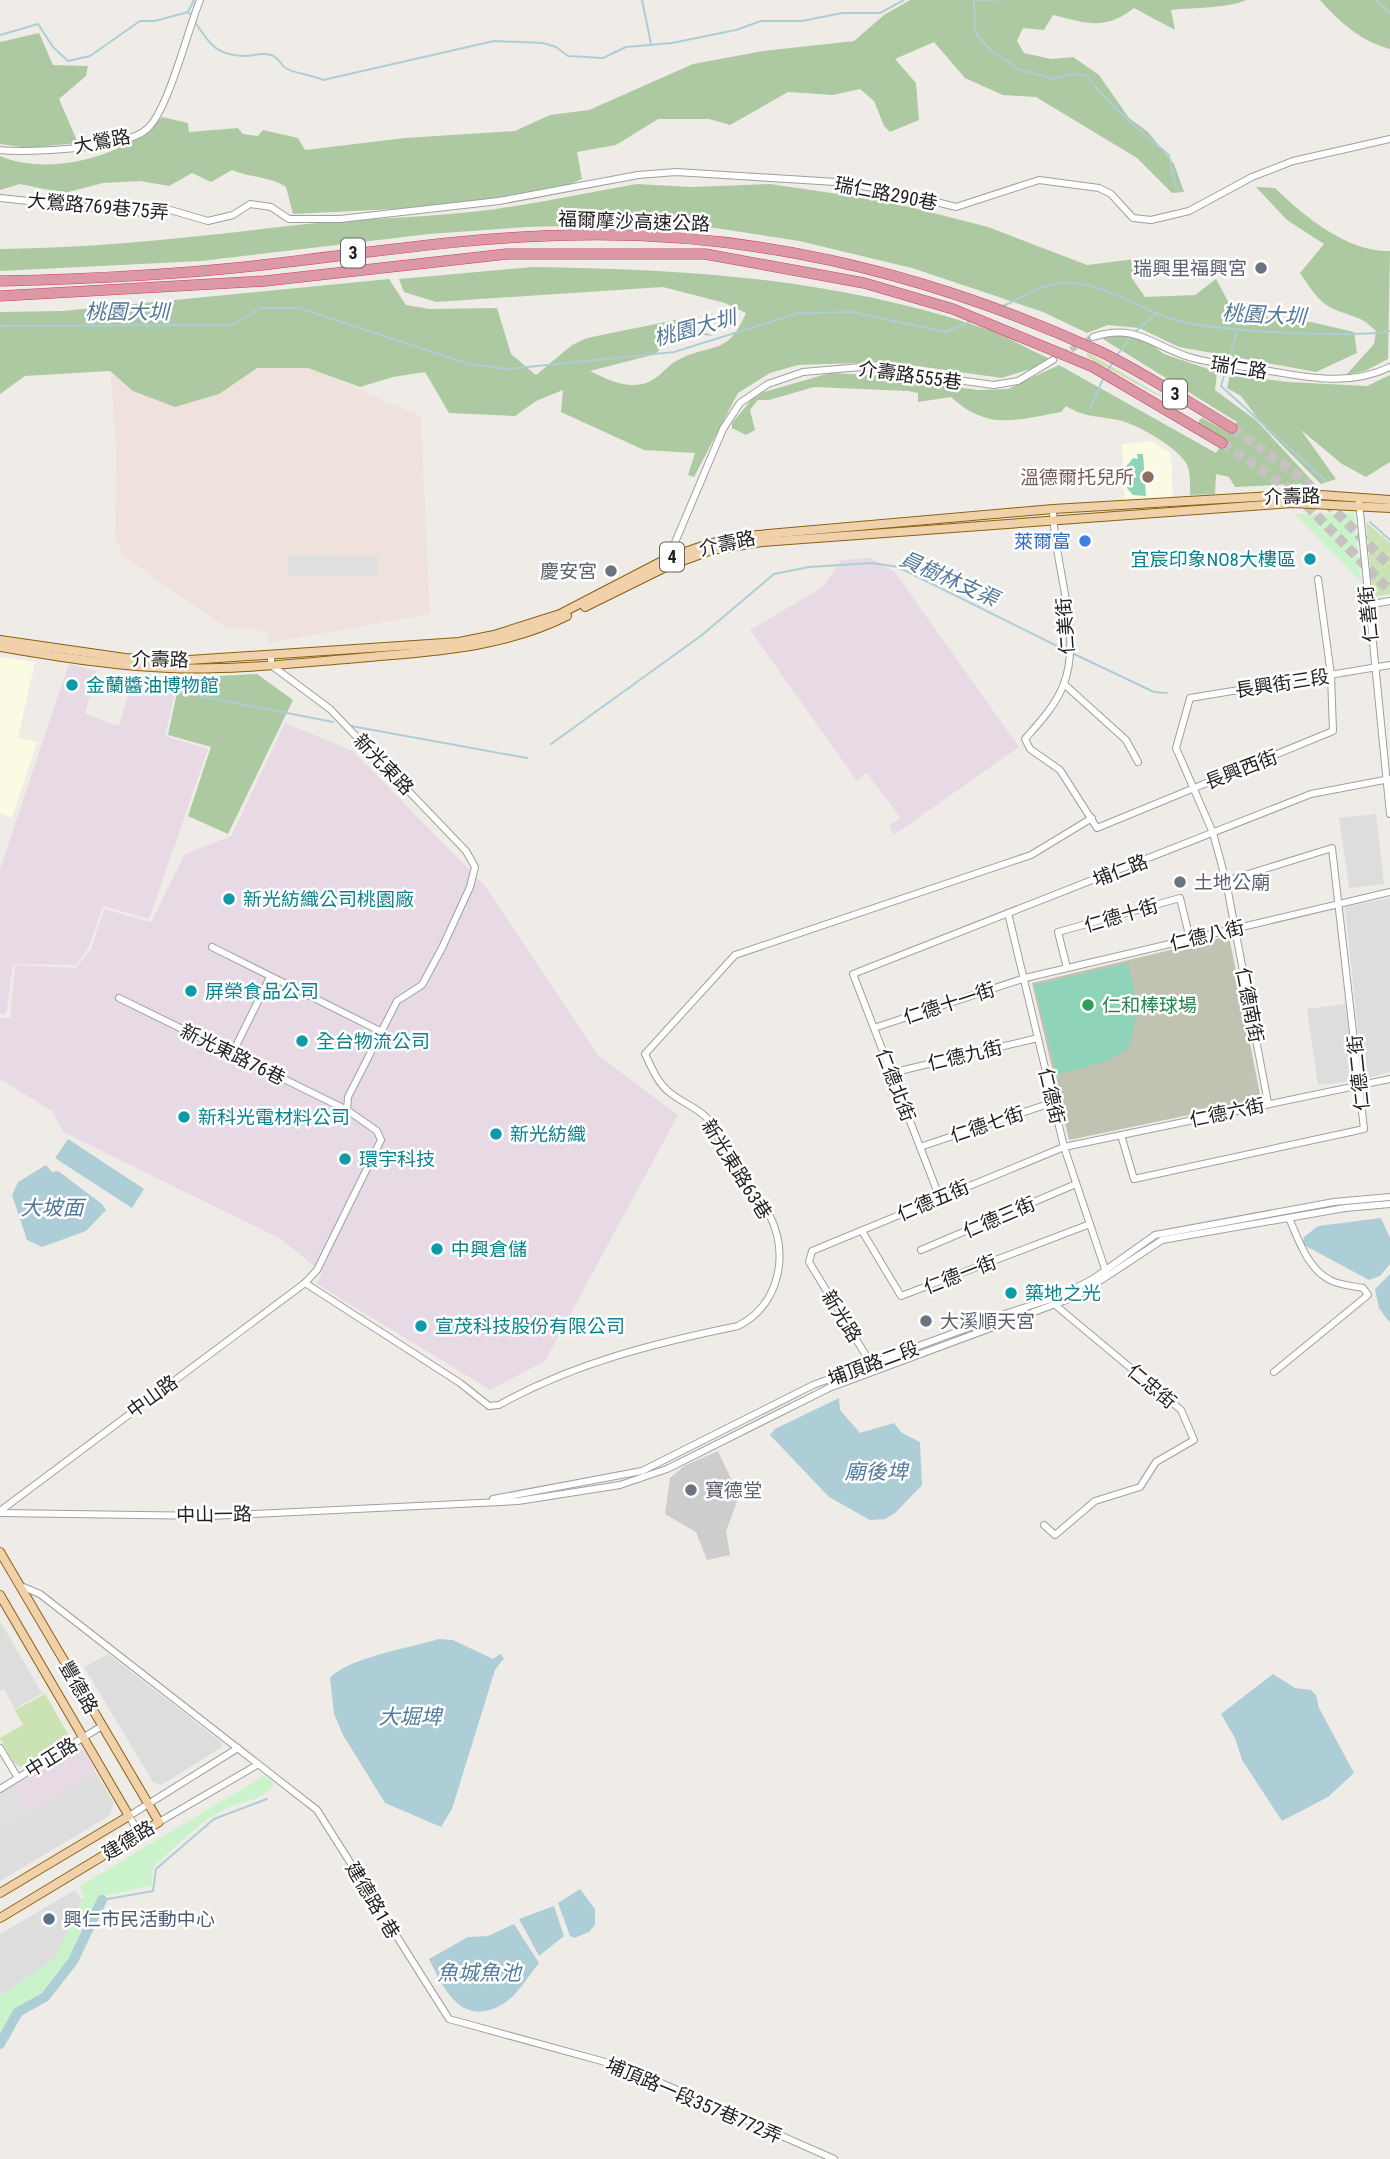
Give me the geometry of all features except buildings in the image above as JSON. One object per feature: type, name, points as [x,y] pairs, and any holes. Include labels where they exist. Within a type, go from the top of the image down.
[{"type":"highway","name":"福爾摩沙高速公路","points":[[0,281],[121,278],[262,265],[418,244],[580,234],[707,240],[759,246],[869,267],[972,299],[1115,360],[1232,428]]},
{"type":"highway","name":"福爾摩沙高速公路","points":[[0,296],[265,281],[507,254],[705,254],[864,283],[953,309],[1106,374],[1222,443]]},
{"type":"highway","points":[[1187,422],[1197,408]]},
{"type":"main road","name":"介壽路","points":[[0,648],[120,666],[171,668],[469,648],[551,624],[708,544],[746,536],[1053,509],[1307,494],[1390,508]]},
{"type":"main road","name":"介壽路","points":[[667,563],[712,550],[762,541],[1292,503],[1390,500]]},
{"type":"main road","name":"介壽路","points":[[0,640],[125,659],[271,661]]},
{"type":"main road","name":"豐德路","points":[[0,1552],[159,1822]]},
{"type":"main road","name":"豐德路","points":[[0,1595],[129,1816]]},
{"type":"main road","name":"建德路","points":[[0,1893],[129,1816]]},
{"type":"main road","name":"建德路","points":[[0,1917],[159,1822]]},
{"type":"street","name":"大鶯路","points":[[0,150],[28,153],[81,147],[131,138],[147,130],[161,107],[200,0]]},
{"type":"street","name":"瑞仁路290巷","points":[[396,214],[499,201],[638,175],[676,172],[836,182],[893,191],[956,207],[1039,180],[1099,188],[1111,194],[1133,218],[1151,220],[1189,211],[1252,177],[1293,162],[1390,139]]},
{"type":"street","name":"大鶯路769巷75弄","points":[[0,198],[133,212],[151,213],[167,209],[208,222],[233,215],[250,204],[271,207],[289,219],[396,214]]},
{"type":"street","name":"瑞仁路","points":[[1093,337],[1108,332],[1132,332],[1144,335],[1165,349],[1213,364],[1310,379],[1352,379],[1390,368]]},
{"type":"street","name":"介壽路555巷","points":[[667,563],[723,429],[740,403],[768,384],[803,372],[861,367],[994,385],[1018,381],[1052,360]]},
{"type":"street","name":"仁善街","points":[[1359,501],[1367,605],[1390,814]]},
{"type":"street","name":"仁美街","points":[[1053,509],[1070,652],[1064,684],[1054,703],[1025,739],[1030,748],[1060,770],[1097,828]]},
{"type":"street","points":[[1318,579],[1331,675]]},
{"type":"street","points":[[1367,605],[1390,601]]},
{"type":"street","name":"新光東路","points":[[271,661],[330,709],[466,851],[475,867],[470,887],[422,985],[397,1001],[382,1032]]},
{"type":"street","name":"長興街三段","points":[[1177,748],[1190,698],[1390,664]]},
{"type":"street","name":"長興西街","points":[[1097,828],[1333,731],[1331,675]]},
{"type":"street","points":[[1064,684],[1126,740],[1138,762]]},
{"type":"street","name":"仁德南街","points":[[1177,748],[1213,833],[1226,881],[1268,1103]]},
{"type":"street","name":"埔仁路","points":[[853,974],[1311,794],[1388,779]]},
{"type":"street","name":"新光東路63巷","points":[[305,1283],[460,1382],[489,1406],[499,1405],[560,1374],[616,1356],[738,1326],[750,1320],[763,1310],[774,1289],[779,1248],[769,1214],[707,1118],[696,1107],[670,1093],[656,1078],[645,1054],[735,955],[1031,855],[1092,818]]},
{"type":"street","name":"仁德二街","points":[[1121,1135],[1134,1179],[1364,1129],[1332,848],[1226,881]]},
{"type":"street","name":"仁德八街","points":[[1024,978],[1390,892]]},
{"type":"street","name":"仁德十街","points":[[1066,968],[1058,932],[1180,898],[1190,939]]},
{"type":"street","name":"仁德街","points":[[1008,913],[1064,1146],[1106,1273]]},
{"type":"street","points":[[212,947],[382,1032],[348,1097],[347,1110]]},
{"type":"street","name":"仁德北街","points":[[853,974],[939,1196]]},
{"type":"street","points":[[232,1054],[270,976]]},
{"type":"street","name":"仁德十一街","points":[[874,1028],[1024,978]]},
{"type":"street","name":"新光東路76巷","points":[[119,998],[347,1110],[381,1135],[381,1140],[317,1270],[305,1283]]},
{"type":"street","name":"仁德九街","points":[[891,1073],[1038,1038]]},
{"type":"street","name":"仁德六街","points":[[1064,1146],[1390,1079]]},
{"type":"street","name":"仁德七街","points":[[920,1147],[1054,1102]]},
{"type":"street","name":"仁德五街","points":[[809,1262],[813,1251],[939,1196],[1064,1146]]},
{"type":"street","name":"仁德三街","points":[[921,1250],[1076,1184]]},
{"type":"street","name":"埔頂路二段","points":[[1106,1273],[1139,1244],[1172,1231],[1334,1202],[1390,1197]]},
{"type":"street","name":"埔頂路二段","points":[[428,1505],[477,1502],[642,1471],[813,1385],[873,1367],[1053,1302],[1162,1240],[1390,1204]]},
{"type":"street","points":[[1274,1372],[1368,1295],[1363,1289],[1330,1280],[1320,1272],[1301,1246],[1289,1218]]},
{"type":"street","name":"仁德一街","points":[[862,1231],[901,1296],[1090,1224]]},
{"type":"street","name":"新光路","points":[[809,1262],[873,1367]]},
{"type":"street","name":"中山路","points":[[0,1512],[305,1283]]},
{"type":"street","name":"仁忠街","points":[[1044,1525],[1055,1535],[1095,1501],[1140,1487],[1156,1462],[1194,1440],[1181,1410],[1053,1302]]},
{"type":"street","name":"中山一路","points":[[0,1512],[211,1516],[428,1505]]},
{"type":"street","name":"建德路1巷","points":[[20,1586],[40,1594],[257,1765],[311,1804],[324,1818],[449,2019],[511,2036]]},
{"type":"street","name":"中正路","points":[[0,1788],[102,1726]]},
{"type":"street","points":[[0,1748],[18,1778]]},
{"type":"street","name":"建德路","points":[[129,1816],[238,1748]]},
{"type":"street","name":"建德路","points":[[159,1822],[257,1765]]},
{"type":"street","name":"豐德路","points":[[129,1816],[139,1833]]},
{"type":"street","name":"埔頂路一段357巷772弄","points":[[511,2036],[640,2073],[834,2159]]},
{"type":"shaded area","points":[[307,366],[421,417],[430,614],[269,643],[267,633],[247,627],[228,629],[123,556],[115,538],[116,454],[111,376]]},
{"type":"shaded area","name":"溫德爾托兒所","points":[[1153,441],[1171,454],[1173,500],[1125,502],[1122,444]]},
{"type":"shaded area","points":[[288,555],[378,556],[378,576],[288,576]]},
{"type":"shaded area","points":[[870,558],[894,571],[1019,747],[894,835],[889,826],[900,817],[867,773],[857,781],[750,630],[823,587],[841,560]]},
{"type":"shaded area","points":[[0,657],[35,662],[18,738],[37,742],[12,818],[0,813]]},
{"type":"shaded area","points":[[69,664],[97,671],[85,714],[119,726],[133,679],[178,679],[165,736],[208,749],[149,919],[103,906],[89,947],[75,965],[13,964],[6,1014],[0,1014],[0,869]]},
{"type":"shaded area","points":[[285,723],[353,751],[486,887],[598,1055],[678,1115],[545,1361],[490,1390],[317,1284],[322,1273],[281,1239],[63,1132],[52,1111],[0,1079],[0,1018],[10,1018],[15,965],[76,968],[91,949],[104,909],[151,922],[185,854],[231,836]]},
{"type":"shaded area","points":[[1376,814],[1384,884],[1349,888],[1339,818]]},
{"type":"shaded area","points":[[1390,898],[1390,1072],[1363,1079],[1345,907]]},
{"type":"shaded area","points":[[1229,936],[1261,1100],[1069,1140],[1032,983]]},
{"type":"shaded area","points":[[1345,1004],[1355,1080],[1318,1085],[1307,1009]]},
{"type":"shaded area","points":[[718,1451],[739,1496],[726,1531],[730,1555],[707,1560],[696,1532],[665,1514],[670,1478],[684,1466]]},
{"type":"shaded area","points":[[0,1621],[42,1693],[15,1709],[4,1689],[0,1691]]},
{"type":"shaded area","points":[[108,1654],[221,1742],[222,1747],[161,1785],[153,1782],[84,1667]]},
{"type":"shaded area","points":[[78,1748],[84,1750],[96,1773],[28,1814],[12,1787]]},
{"type":"shaded area","points":[[96,1773],[114,1803],[109,1816],[0,1881],[0,1831]]},
{"type":"shaded area","points":[[12,1787],[28,1814],[0,1831],[0,1794]]},
{"type":"shaded area","points":[[75,1890],[82,1900],[55,1958],[3,1996],[0,1994],[0,1934]]},
{"type":"green space","points":[[910,0],[1247,0],[1220,6],[1171,10],[1175,30],[1134,8],[1114,20],[1095,23],[1053,15],[1044,30],[1023,28],[1017,41],[1024,53],[1051,59],[1073,57],[1099,75],[1129,118],[1148,132],[1174,164],[1184,192],[1172,193],[1137,158],[1036,97],[1003,95],[965,78],[934,42],[895,59],[916,83],[919,120],[890,132],[884,126],[874,101],[860,89],[833,95],[788,92],[730,125],[709,119],[658,119],[616,145],[577,152],[582,179],[563,187],[434,207],[293,214],[286,187],[232,170],[211,182],[192,173],[169,186],[140,181],[103,183],[64,193],[20,184],[0,190],[0,156],[41,164],[86,159],[129,143],[162,117],[188,123],[189,132],[238,128],[243,134],[258,136],[263,130],[298,138],[305,150],[405,138],[515,131],[550,115],[589,110],[693,64],[763,51],[854,41],[884,15]]},
{"type":"green space","points":[[1320,0],[1390,0],[1390,49],[1352,30]]},
{"type":"green space","points":[[39,33],[53,65],[88,66],[86,76],[59,99],[78,143],[28,148],[0,144],[0,42]]},
{"type":"green space","points":[[637,184],[691,187],[770,184],[886,201],[988,227],[1087,265],[1143,258],[1131,277],[1145,297],[1195,295],[1216,279],[1230,305],[1281,321],[1311,322],[1354,332],[1357,353],[1316,372],[1179,347],[1139,328],[1108,325],[1087,333],[1043,312],[912,268],[799,241],[715,228],[662,224],[526,227],[429,234],[201,261],[0,271],[0,249],[111,244],[321,223],[471,212]]},
{"type":"green space","points":[[1256,187],[1275,188],[1313,221],[1343,239],[1358,246],[1390,251],[1388,359],[1365,371],[1346,375],[1374,344],[1376,331],[1362,320],[1325,304],[1315,294],[1300,273],[1324,244],[1287,220]]},
{"type":"green space","points":[[532,267],[646,270],[758,279],[814,287],[925,310],[1006,337],[1048,358],[1036,367],[1002,378],[889,362],[798,365],[770,373],[738,393],[694,477],[688,475],[695,453],[644,450],[561,412],[563,390],[536,401],[515,416],[449,413],[425,372],[393,377],[360,387],[308,368],[257,368],[219,394],[175,407],[133,391],[110,371],[25,376],[0,394],[0,312],[62,311],[389,279],[406,305],[430,309],[497,308],[511,354],[536,375],[572,345],[587,338],[675,320],[713,336],[697,334],[665,342],[656,354],[590,371],[626,385],[647,383],[672,363],[725,342],[739,327],[746,313],[725,303],[663,287],[436,302],[404,292],[399,279]]},
{"type":"green space","points":[[1110,334],[1140,336],[1164,354],[1217,372],[1215,390],[1257,421],[1314,483],[1235,487],[1229,477],[1216,474],[1215,494],[1190,495],[1189,470],[1181,457],[1155,437],[1125,422],[1084,414],[1066,406],[1061,412],[1030,418],[990,419],[977,415],[951,397],[918,402],[918,393],[908,391],[814,387],[769,400],[758,400],[750,410],[755,430],[746,435],[732,428],[732,423],[752,399],[764,392],[830,373],[871,375],[978,390],[1008,389],[1059,365],[1216,453],[1224,441],[1199,424],[1199,420],[1202,418],[1230,433],[1237,422],[1103,339]]},
{"type":"green space","points":[[1087,352],[1183,409],[1087,357]]},
{"type":"green space","points":[[1230,375],[1288,382],[1367,386],[1390,375],[1390,462],[1366,477],[1342,464],[1301,430],[1336,479],[1321,484],[1265,428],[1241,396],[1227,388]]},
{"type":"green space","points":[[1137,454],[1143,454],[1146,496],[1133,495],[1127,488],[1126,467],[1133,458],[1138,459]]},
{"type":"green space","points":[[1354,513],[1361,582],[1295,514]]},
{"type":"green space","points":[[1366,522],[1390,543],[1390,594],[1373,597]]},
{"type":"green space","points":[[257,674],[293,700],[228,834],[188,816],[211,747],[168,735],[180,678]]},
{"type":"green space","name":"仁和棒球場","points":[[1128,963],[1135,1006],[1129,1048],[1107,1061],[1057,1075],[1034,985]]},
{"type":"green space","points":[[45,1694],[68,1734],[68,1740],[21,1767],[14,1763],[0,1738],[23,1725],[15,1710]]},
{"type":"green space","points":[[264,1776],[275,1783],[270,1789],[260,1797],[217,1813],[198,1827],[153,1867],[152,1885],[100,1897],[69,1958],[42,1992],[17,2008],[0,2033],[0,1996],[55,1958],[84,1896],[80,1886]]},
{"type":"water","name":"大坡面","points":[[68,1139],[144,1189],[132,1208],[55,1158]]},
{"type":"water","name":"大坡面","points":[[46,1165],[52,1172],[58,1171],[102,1204],[106,1210],[86,1231],[42,1247],[27,1240],[12,1195],[18,1182]]},
{"type":"water","points":[[1381,1218],[1390,1238],[1390,1264],[1380,1276],[1369,1280],[1302,1244],[1304,1237],[1318,1226]]},
{"type":"water","points":[[1390,1274],[1390,1323],[1379,1308],[1375,1289]]},
{"type":"water","name":"廟後埤","points":[[839,1398],[840,1410],[860,1433],[894,1423],[902,1433],[920,1442],[922,1485],[895,1513],[885,1519],[870,1520],[829,1497],[770,1435],[775,1429]]},
{"type":"water","name":"大堀埤","points":[[439,1639],[453,1640],[493,1659],[500,1654],[504,1658],[495,1670],[452,1809],[441,1827],[385,1803],[343,1735],[334,1714],[330,1678],[338,1671],[365,1659]]},
{"type":"water","points":[[1273,1674],[1295,1688],[1311,1690],[1316,1695],[1319,1708],[1354,1773],[1328,1797],[1282,1821],[1242,1760],[1235,1738],[1221,1714]]},
{"type":"water","points":[[580,1889],[595,1909],[595,1925],[589,1932],[574,1938],[570,1936],[558,1903]]},
{"type":"water","points":[[554,1906],[564,1936],[539,1956],[519,1919]]},
{"type":"water","name":"魚城魚池","points":[[514,1924],[539,1963],[518,1991],[503,2004],[489,2010],[476,2011],[456,2002],[429,1959],[468,1937],[488,1936]]},
{"type":"waterway","points":[[188,12],[194,0]]},
{"type":"waterway","points":[[642,0],[651,44]]},
{"type":"waterway","points":[[194,21],[208,41],[225,53],[244,56],[271,55],[287,69],[323,80],[494,41],[543,43],[556,47],[568,56],[603,58],[626,47],[672,43],[736,30],[761,21],[802,21],[842,13],[880,13],[904,0]]},
{"type":"waterway","points":[[974,0],[975,32],[990,50],[1018,69],[1053,79],[1069,74],[1086,75],[1115,108],[1169,155],[1176,188]]},
{"type":"waterway","points":[[975,0],[997,0]]},
{"type":"waterway","points":[[1376,0],[1390,13]]},
{"type":"waterway","points":[[0,35],[38,24],[53,47],[68,61],[90,56],[140,21],[155,21],[188,12],[191,16]]},
{"type":"waterway","name":"桃園大圳","points":[[1001,307],[1045,286],[1074,283],[1089,285],[1117,295],[1172,319],[1215,327],[1315,334],[1390,331]]},
{"type":"waterway","name":"桃園大圳","points":[[0,326],[233,325],[260,308],[299,308],[469,364],[507,369],[674,352],[799,313],[852,312],[946,332],[971,321]]},
{"type":"waterway","points":[[1135,332],[1157,313]]},
{"type":"waterway","points":[[1238,329],[1221,386],[1326,481]]},
{"type":"waterway","points":[[1118,354],[1131,336]]},
{"type":"waterway","points":[[1107,372],[1113,362]]},
{"type":"waterway","points":[[1090,408],[1104,377]]},
{"type":"waterway","points":[[1370,522],[1390,540]]},
{"type":"waterway","name":"員樹林支渠","points":[[551,744],[702,635],[774,574],[809,567],[872,563],[898,567],[1067,651]]},
{"type":"waterway","name":"員樹林支渠","points":[[1072,653],[1154,692],[1167,693]]},
{"type":"waterway","name":"員樹林支渠","points":[[174,691],[333,722]]},
{"type":"waterway","name":"員樹林支渠","points":[[351,726],[527,758]]},
{"type":"waterway","points":[[102,1900],[153,1891],[156,1869],[214,1819],[267,1799]]},
{"type":"waterway","points":[[0,2044],[18,2012],[45,1997],[73,1961],[102,1900]]},
{"type":"tunnel","points":[[1063,354],[1093,337]]},
{"type":"tunnel","points":[[1232,428],[1304,480],[1390,566]]},
{"type":"tunnel","points":[[1222,443],[1294,492],[1390,591]]},
{"type":"place","name":"瑞興里福興宮","points":[[1261,268]]},
{"type":"place","name":"溫德爾托兒所","points":[[1148,477]]},
{"type":"place","name":"萊爾富","points":[[1085,541]]},
{"type":"place","name":"宜宸印象NO8大樓區","points":[[1310,559]]},
{"type":"place","name":"慶安宮","points":[[611,571]]},
{"type":"place","name":"金蘭醬油博物館","points":[[72,685]]},
{"type":"place","name":"土地公廟","points":[[1180,882]]},
{"type":"place","name":"新光紡織公司桃園廠","points":[[229,899]]},
{"type":"place","name":"屏榮食品公司","points":[[191,991]]},
{"type":"place","name":"仁和棒球場","points":[[1088,1005]]},
{"type":"place","name":"全台物流公司","points":[[302,1041]]},
{"type":"place","name":"新科光電材料公司","points":[[184,1117]]},
{"type":"place","name":"新光紡織","points":[[496,1134]]},
{"type":"place","name":"環宇科技","points":[[345,1159]]},
{"type":"place","name":"中興倉儲","points":[[437,1249]]},
{"type":"place","name":"築地之光","points":[[1011,1293]]},
{"type":"place","name":"大溪順天宮","points":[[926,1321]]},
{"type":"place","name":"宣茂科技股份有限公司","points":[[421,1326]]},
{"type":"place","name":"寶德堂","points":[[691,1490]]},
{"type":"place","name":"興仁市民活動中心","points":[[49,1919]]}]
